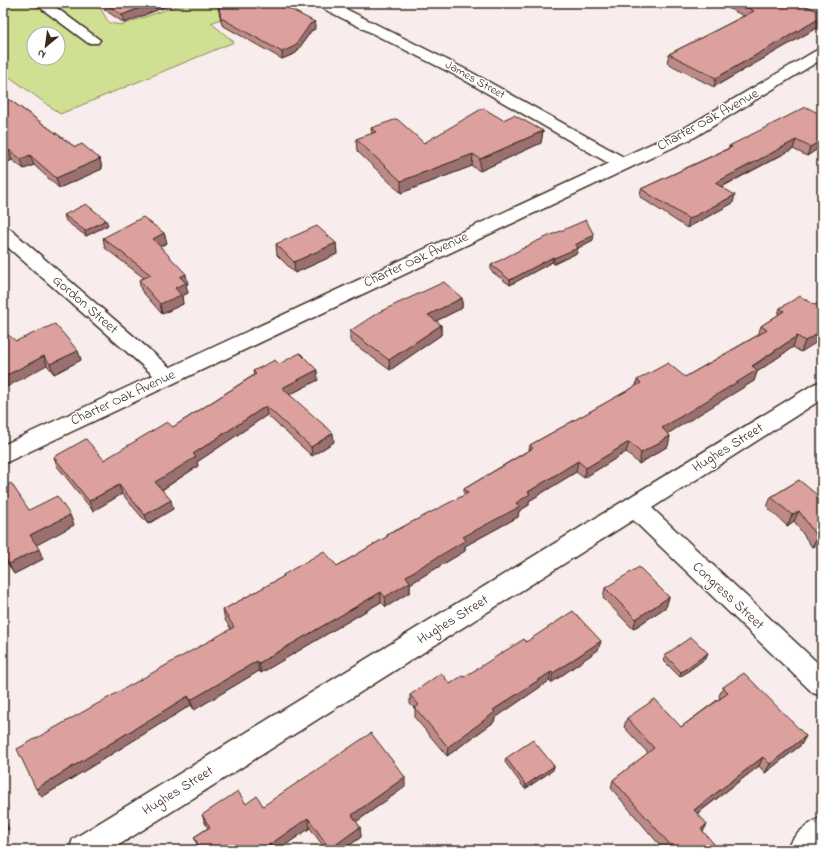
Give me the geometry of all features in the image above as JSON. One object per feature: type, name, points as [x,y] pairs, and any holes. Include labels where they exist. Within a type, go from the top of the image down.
[{"type":"street","points":[[41,3],[93,40]]},
{"type":"street","name":"James Street","points":[[322,3],[464,74],[623,164]]},
{"type":"street","name":"Charter Oak Avenue","points":[[3,455],[325,302],[689,133],[822,53]]},
{"type":"street","name":"Gordon Street","points":[[3,234],[168,377]]},
{"type":"street","name":"Hughes Street","points":[[84,850],[822,389]]},
{"type":"street","name":"Congress Street","points":[[635,507],[822,684]]},
{"type":"street","points":[[800,850],[822,832]]},
{"type":"green space","points":[[3,3],[97,3],[109,23],[122,25],[185,3],[236,3],[246,9],[211,23],[234,42],[60,114],[3,72]]},
{"type":"building","points":[[105,3],[152,3],[122,15]]},
{"type":"building","points":[[218,3],[278,3],[315,22],[310,24],[295,46],[282,52],[221,18]]},
{"type":"building","points":[[737,3],[800,3],[822,13],[822,17],[716,78],[669,54],[754,11]]},
{"type":"building","points":[[3,95],[75,147],[82,144],[100,159],[56,178],[30,155],[21,159],[9,150],[3,153]]},
{"type":"building","points":[[806,107],[822,115],[822,140],[810,147],[796,140],[715,183],[735,195],[689,219],[641,189],[732,147],[729,146]]},
{"type":"building","points":[[483,108],[503,120],[514,115],[543,131],[480,159],[473,154],[401,181],[356,139],[376,132],[371,128],[397,119],[424,143]]},
{"type":"building","points":[[86,204],[106,220],[85,231],[64,215]]},
{"type":"building","points":[[143,217],[164,233],[153,239],[186,274],[180,277],[186,283],[175,288],[181,295],[160,304],[139,280],[151,275],[103,238]]},
{"type":"building","points":[[586,220],[594,235],[575,245],[578,248],[554,258],[553,257],[510,280],[491,265],[535,242]]},
{"type":"building","points":[[317,226],[336,243],[294,262],[276,244]]},
{"type":"building","points":[[444,282],[462,298],[428,315],[441,325],[389,360],[350,331],[379,312]]},
{"type":"building","points":[[800,296],[815,305],[822,301],[822,331],[805,341],[797,336],[752,366],[757,370],[662,428],[670,436],[641,453],[629,442],[586,468],[578,461],[528,492],[530,494],[516,503],[519,507],[463,537],[466,540],[406,576],[410,582],[385,597],[381,592],[259,663],[257,661],[191,700],[188,696],[36,789],[17,749],[234,627],[223,610],[284,576],[283,575],[324,551],[337,566],[388,536],[387,535],[468,493],[464,489],[533,448],[530,445],[641,383],[637,380],[668,363],[685,377],[767,330],[761,326],[784,311],[780,308]]},
{"type":"building","points":[[55,324],[78,351],[50,364],[44,356],[3,377],[3,331],[16,341]]},
{"type":"building","points":[[300,353],[317,370],[282,388],[333,433],[311,447],[266,406],[193,454],[196,457],[155,482],[171,500],[145,515],[119,485],[89,501],[54,457],[86,439],[104,460],[167,422],[173,427],[256,374],[253,371],[275,360],[279,364]]},
{"type":"building","points":[[799,480],[822,499],[822,533],[817,537],[799,511],[792,515],[771,497]]},
{"type":"building","points":[[11,483],[29,510],[57,496],[70,515],[30,535],[39,549],[9,564],[3,554],[3,487]]},
{"type":"building","points":[[639,567],[669,597],[636,619],[605,588]]},
{"type":"building","points":[[573,611],[601,641],[493,710],[495,712],[448,747],[415,708],[419,705],[410,695],[441,673],[450,684],[462,676],[464,677],[524,639],[526,642]]},
{"type":"building","points":[[691,637],[708,653],[681,672],[665,655]]},
{"type":"building","points":[[744,673],[806,736],[770,764],[763,757],[694,810],[707,824],[701,829],[714,844],[707,850],[683,850],[680,846],[675,850],[613,780],[654,748],[627,718],[655,699],[681,727],[728,693],[723,687]]},
{"type":"building","points":[[371,733],[405,777],[352,815],[360,827],[330,849],[308,818],[262,850],[193,850],[199,846],[194,837],[210,827],[202,815],[238,791],[246,804],[257,796],[263,806]]},
{"type":"building","points":[[533,740],[554,766],[526,785],[506,758]]},
{"type":"building","points":[[536,844],[541,850],[529,850]]}]
